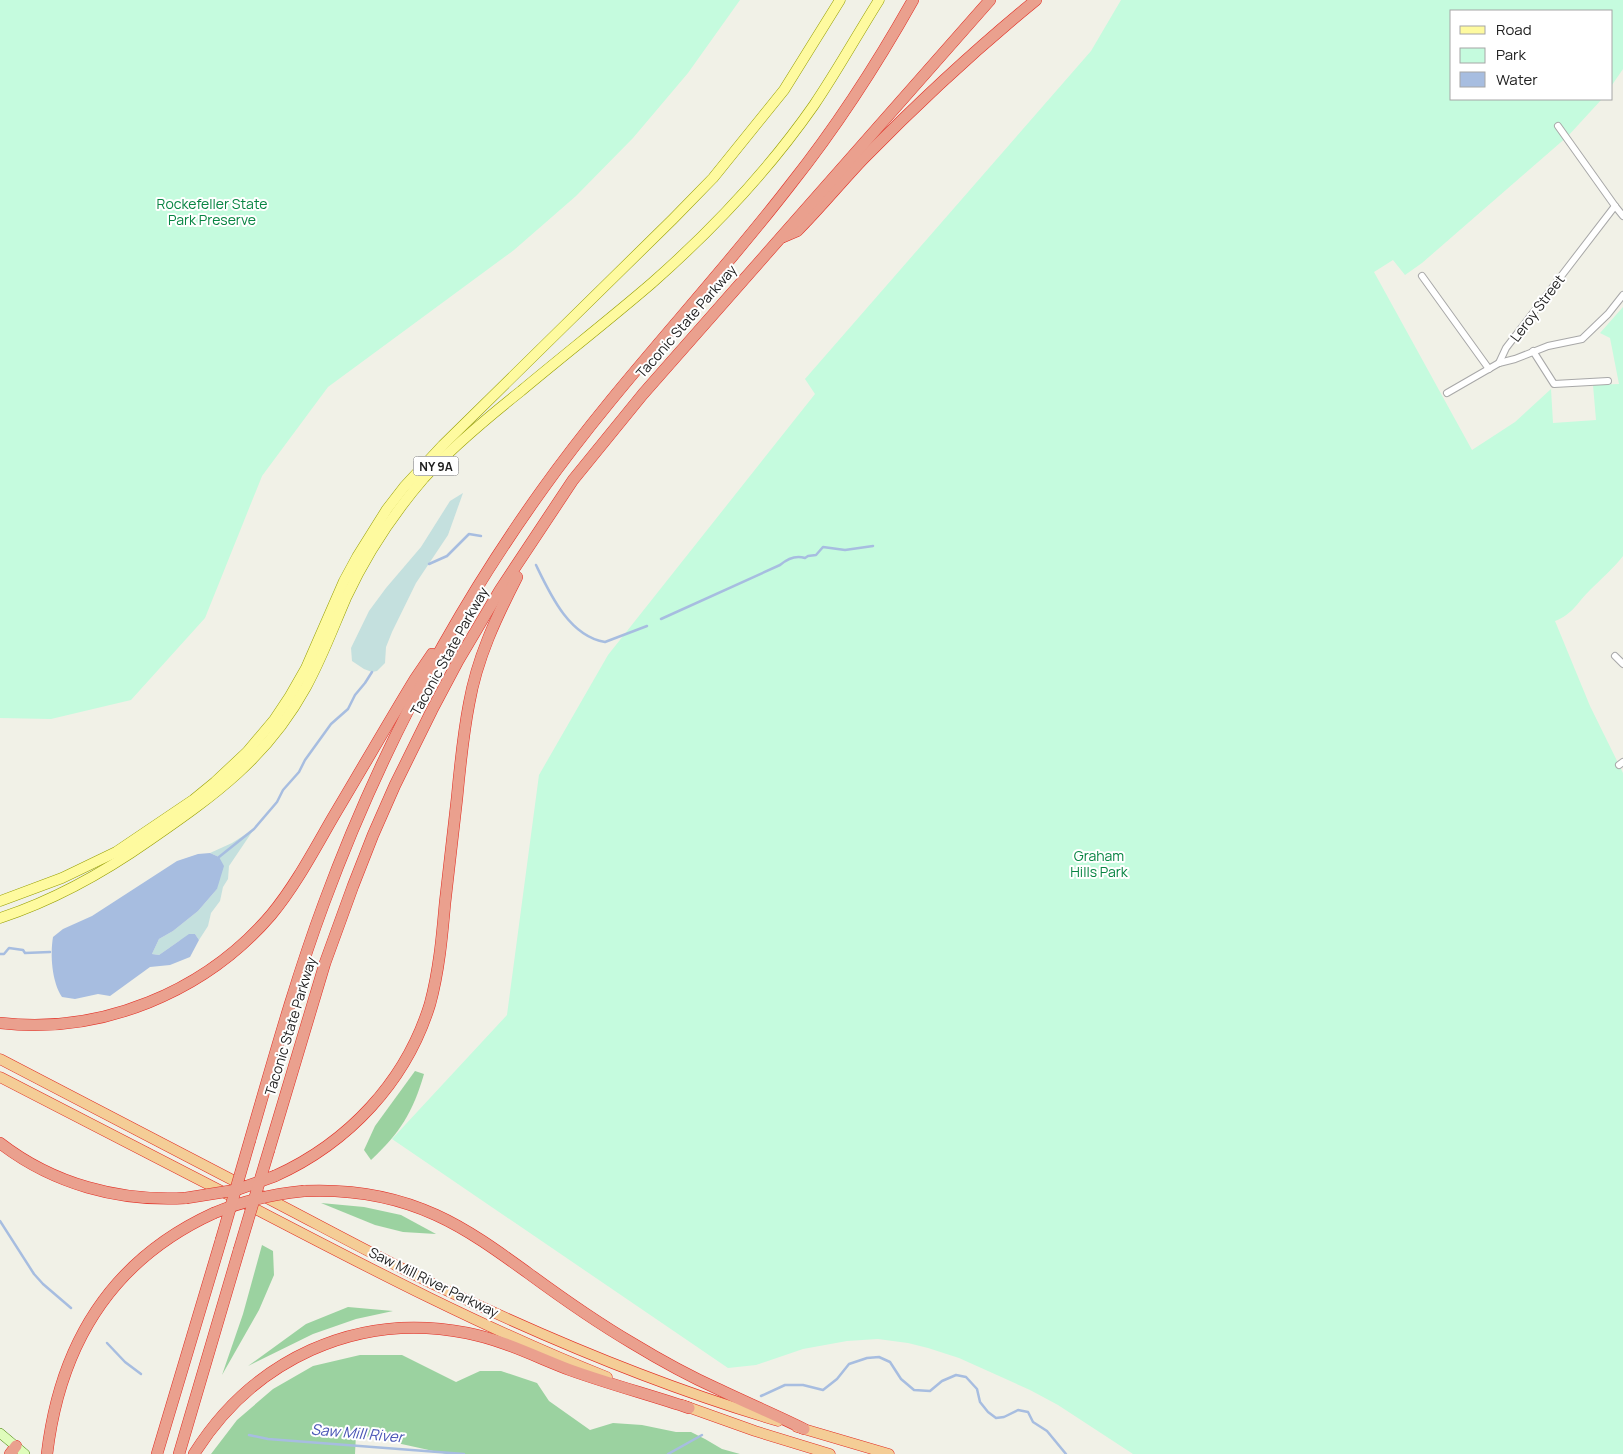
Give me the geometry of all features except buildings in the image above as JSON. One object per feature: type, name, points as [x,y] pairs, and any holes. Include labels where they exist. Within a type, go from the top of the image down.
[{"type":"highway","name":"Taconic State Parkway","points":[[157,1454],[297,983],[320,913],[364,804],[400,727],[454,628],[498,554],[540,493],[574,447],[783,195],[821,145],[866,78],[913,0]]},
{"type":"highway","name":"Taconic State Parkway","points":[[179,1454],[325,963],[380,818],[419,735],[454,670],[500,590],[574,480],[596,451],[661,372],[990,0]]},
{"type":"highway","points":[[779,238],[797,231],[850,173],[918,104],[1036,0]]},
{"type":"highway","points":[[0,1143],[38,1167],[81,1186],[133,1197],[167,1199],[208,1196],[236,1190],[275,1176],[298,1165],[323,1150],[360,1119],[379,1098],[395,1077],[409,1053],[421,1029],[430,1003],[438,965],[462,745],[473,684],[489,635],[538,533]]},
{"type":"highway","points":[[0,1024],[55,1024],[86,1021],[116,1014],[146,1004],[179,989],[210,970],[234,952],[270,916],[297,879],[414,678],[454,628]]},
{"type":"highway","name":"Saw Mill River Parkway","points":[[0,1059],[404,1269],[542,1334],[635,1372],[739,1409],[889,1454]]},
{"type":"highway","name":"Saw Mill River Parkway","points":[[0,1077],[441,1305],[574,1364],[689,1408],[830,1454]]},
{"type":"highway","points":[[47,1454],[53,1415],[66,1369],[81,1335],[99,1306],[123,1277],[149,1253],[184,1229],[214,1213],[264,1197],[304,1191],[365,1193],[436,1214],[474,1235],[582,1312],[644,1351],[704,1383],[768,1410],[804,1429]]},
{"type":"highway","points":[[194,1454],[210,1430],[233,1403],[258,1381],[281,1365],[332,1341],[358,1334],[411,1327],[438,1328],[481,1336],[571,1370],[689,1408]]},
{"type":"main road","name":"NY 9A","points":[[0,901],[55,881],[116,852],[193,800],[247,752],[265,732],[290,696],[306,668],[344,581],[357,557],[404,487],[443,445],[673,219],[712,178],[784,90],[840,0]]},
{"type":"main road","name":"NY 9A","points":[[0,918],[47,900],[108,868],[206,801],[250,763],[276,732],[300,698],[314,673],[359,572],[389,524],[424,479],[485,420],[648,286],[690,248],[728,209],[762,172],[809,112],[879,0]]},
{"type":"main road","points":[[0,1434],[13,1450],[25,1454]]},
{"type":"street","points":[[1558,126],[1623,216]]},
{"type":"street","name":"Leroy Street","points":[[1447,393],[1499,363],[1506,348],[1614,206]]},
{"type":"street","points":[[1422,276],[1489,369]]},
{"type":"street","points":[[1499,363],[1548,346],[1582,339],[1608,314],[1623,295]]},
{"type":"street","points":[[1533,352],[1554,384],[1608,381]]},
{"type":"street","points":[[1615,656],[1623,664]]},
{"type":"green space","name":"Rockefeller State Park Preserve","points":[[0,0],[740,0],[688,73],[633,138],[576,196],[514,250],[328,387],[262,476],[205,618],[131,700],[51,719],[0,718]]},
{"type":"green space","name":"Graham Hills Park","points":[[1121,0],[1623,0],[1623,69],[1613,84],[1613,10],[1450,10],[1450,100],[1601,100],[1568,136],[1422,263],[1405,275],[1393,260],[1374,272],[1472,450],[1515,422],[1551,389],[1553,423],[1596,420],[1593,385],[1619,384],[1610,338],[1600,333],[1623,307],[1623,556],[1571,612],[1555,621],[1590,706],[1623,773],[1623,1454],[1133,1454],[1058,1405],[1030,1390],[959,1358],[908,1343],[878,1339],[847,1341],[803,1349],[756,1365],[728,1368],[392,1139],[507,1015],[539,775],[608,655],[815,394],[805,379],[1091,51]]},
{"type":"green space","points":[[415,1071],[424,1074],[410,1111],[398,1131],[371,1160],[364,1150],[375,1126]]},
{"type":"green space","points":[[321,1203],[364,1207],[401,1215],[436,1234],[403,1232],[375,1225]]},
{"type":"green space","points":[[262,1245],[273,1251],[274,1275],[259,1310],[222,1375],[243,1314]]},
{"type":"green space","points":[[348,1307],[393,1311],[356,1319],[313,1334],[248,1366],[306,1324]]},
{"type":"green space","points":[[360,1355],[402,1355],[456,1382],[480,1371],[501,1371],[537,1383],[549,1401],[590,1430],[613,1423],[642,1425],[676,1432],[691,1432],[722,1449],[740,1454],[447,1454],[356,1434],[355,1454],[211,1454],[237,1420],[273,1389],[313,1366]]},
{"type":"shaded area","points":[[463,493],[448,535],[416,583],[392,632],[386,647],[385,663],[377,671],[372,672],[364,669],[352,661],[351,648],[369,611],[421,547],[450,501]]},
{"type":"shaded area","points":[[254,829],[229,866],[228,879],[223,887],[220,901],[211,913],[208,926],[199,940],[195,934],[179,941],[159,955],[152,954],[159,939],[173,931],[198,911],[217,889],[219,857],[210,853],[232,843]]},
{"type":"water","points":[[210,853],[219,857],[224,866],[217,889],[198,911],[173,931],[159,939],[152,954],[159,955],[189,934],[195,934],[199,940],[190,957],[170,965],[150,967],[110,996],[98,994],[75,999],[62,997],[56,984],[53,968],[53,937],[63,929],[92,916],[177,861],[198,854]]},
{"type":"waterway","points":[[429,564],[447,556],[469,534],[481,536]]},
{"type":"waterway","points":[[661,619],[780,565],[789,559],[816,555],[823,547],[845,550],[873,546]]},
{"type":"waterway","points":[[536,565],[554,601],[571,623],[581,632],[605,642],[647,626]]},
{"type":"waterway","points":[[219,857],[254,829],[277,802],[283,790],[299,772],[305,760],[331,724],[348,709],[355,695],[372,672]]},
{"type":"waterway","points":[[0,954],[4,954],[9,948],[23,950],[25,953],[50,952]]},
{"type":"waterway","name":"Saw Mill River","points":[[0,1221],[34,1274],[71,1308]]},
{"type":"waterway","name":"Saw Mill River","points":[[107,1343],[125,1362],[141,1374]]},
{"type":"waterway","name":"Saw Mill River","points":[[761,1396],[785,1385],[803,1385],[823,1390],[837,1379],[849,1364],[867,1358],[879,1357],[890,1362],[901,1379],[914,1390],[930,1391],[942,1381],[956,1375],[966,1377],[977,1389],[980,1402],[988,1412],[996,1418],[1004,1417],[1018,1410],[1028,1412],[1033,1422],[1047,1431],[1066,1454]]},
{"type":"waterway","name":"Saw Mill River","points":[[249,1435],[268,1439],[464,1454]]},
{"type":"waterway","name":"Saw Mill River","points":[[668,1454],[702,1435]]}]
